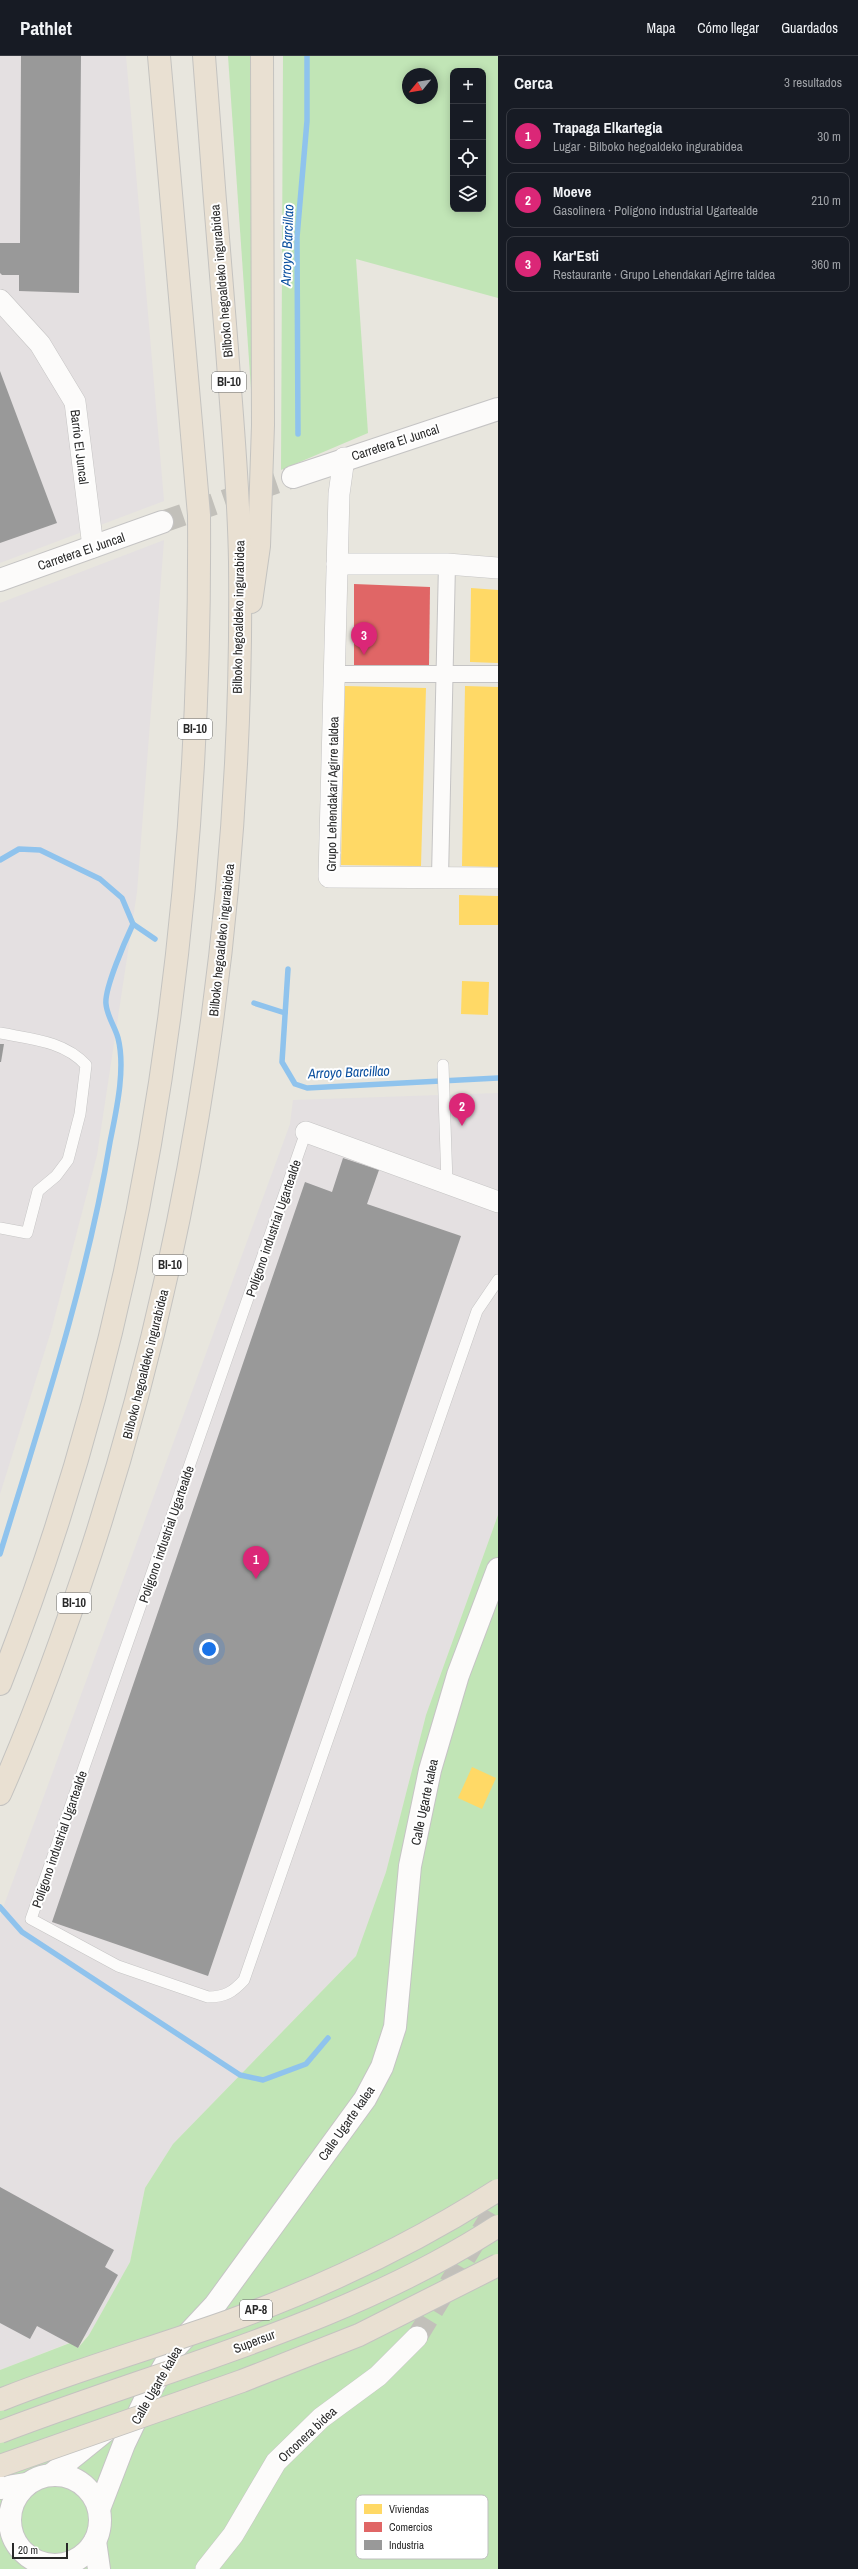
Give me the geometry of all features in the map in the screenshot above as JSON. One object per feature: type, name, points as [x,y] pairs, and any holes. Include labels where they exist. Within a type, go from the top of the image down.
[{"type":"highway","name":"BI-10","points":[[0,1684],[33,1593],[72,1474],[102,1368],[122,1286],[159,1096],[182,919],[194,754],[199,587],[199,514],[159,56]]},
{"type":"highway","name":"Bilboko hegoaldeko ingurabidea","points":[[0,1794],[49,1673],[96,1537],[145,1371],[173,1249],[200,1103],[218,978],[229,864],[237,708],[240,561],[204,56]]},
{"type":"highway","points":[[237,708],[259,546],[263,425],[262,56]]},
{"type":"highway","name":"AP-8","points":[[0,2400],[230,2320],[311,2288],[378,2258],[455,2217],[498,2190]]},
{"type":"highway","name":"Supersur","points":[[0,2432],[233,2349],[336,2310],[473,2242],[498,2226]]},
{"type":"highway","points":[[0,2466],[242,2381],[359,2335],[498,2265]]},
{"type":"street","name":"Barrio El Juncal","points":[[0,300],[40,344],[75,402],[93,547]]},
{"type":"street","name":"Carretera El Juncal","points":[[293,477],[344,458],[498,409]]},
{"type":"street","name":"Grupo Lehendakari Agirre taldea","points":[[344,458],[340,494],[337,564],[329,877],[498,878]]},
{"type":"street","name":"Carretera El Juncal","points":[[0,580],[162,522]]},
{"type":"street","points":[[337,564],[447,564],[498,568]]},
{"type":"street","points":[[440,878],[447,564]]},
{"type":"street","points":[[334,674],[498,674]]},
{"type":"street","name":"Polígono industrial Ugartealde","points":[[306,1132],[498,1202]]},
{"type":"street","name":"Polígono industrial Ugartealde","points":[[473,1192],[498,1214]]},
{"type":"street","name":"Calle Ugarte kalea","points":[[99,2509],[124,2444],[146,2398],[174,2349],[215,2304],[366,2099],[382,2068],[395,2027],[410,1866],[430,1770],[458,1675],[498,1569]]},
{"type":"street","name":"Orconera bidea","points":[[206,2569],[233,2535],[276,2462],[321,2418],[378,2376],[417,2336]]},
{"type":"street","points":[[52,2474],[146,2398]]},
{"type":"street","points":[[52,2474],[68,2476],[82,2483],[92,2494],[99,2509],[99,2531],[95,2542],[85,2554],[72,2562],[44,2566],[29,2557],[19,2548],[6,2532],[10,2522],[11,2507],[17,2494],[27,2484],[39,2477],[52,2474]]},
{"type":"street","points":[[0,2488],[27,2484]]},
{"type":"street","points":[[95,2542],[99,2569]]},
{"type":"lane","points":[[0,1033],[56,1045],[75,1053],[86,1065],[80,1114],[68,1160],[56,1176],[38,1191],[27,1233],[0,1228]]},
{"type":"lane","points":[[443,1065],[447,1183]]},
{"type":"lane","name":"Polígono industrial Ugartealde","points":[[306,1132],[31,1919],[118,1966],[208,1997],[222,1997],[234,1991],[244,1980],[477,1311],[498,1280]]},
{"type":"shaded area","points":[[0,56],[126,56],[164,501],[0,563]]},
{"type":"shaded area","points":[[164,540],[137,892],[97,1155],[51,1331],[0,1494],[0,603]]},
{"type":"shaded area","points":[[498,1093],[498,1515],[426,1715],[386,1872],[356,1956],[173,2144],[145,2188],[130,2262],[89,2335],[0,2370],[0,1916],[290,1124],[293,1100]]},
{"type":"green space","points":[[228,56],[255,56],[255,317],[251,389]]},
{"type":"green space","points":[[283,56],[498,56],[498,298],[356,259],[368,433],[281,470]]},
{"type":"green space","points":[[498,1515],[498,2569],[0,2569],[0,2370],[70,2343],[78,2348],[89,2335],[130,2262],[145,2188],[173,2144],[356,1956],[386,1872],[426,1715]]},
{"type":"building: Viviendas","points":[[471,588],[498,590],[498,663],[470,662]]},
{"type":"building: Viviendas","points":[[345,686],[426,688],[421,866],[341,865]]},
{"type":"building: Viviendas","points":[[465,686],[498,687],[498,867],[462,866]]},
{"type":"building: Viviendas","points":[[459,895],[498,896],[498,925],[459,925]]},
{"type":"building: Viviendas","points":[[462,981],[489,982],[488,1015],[461,1014]]},
{"type":"building: Viviendas","points":[[472,1767],[496,1778],[482,1809],[458,1798]]},
{"type":"building: Comercios","points":[[354,584],[430,587],[429,666],[354,665]]},
{"type":"building: Industria","points":[[21,56],[81,56],[79,293],[19,291],[19,275],[2,275],[0,273],[0,243],[20,243]]},
{"type":"building: Industria","points":[[0,371],[57,523],[0,543]]},
{"type":"building: Industria","points":[[0,1044],[4,1044],[1,1062],[0,1062]]},
{"type":"building: Industria","points":[[343,1158],[379,1170],[367,1204],[461,1236],[208,1976],[52,1922],[305,1182],[332,1192]]},
{"type":"building: Industria","points":[[0,2187],[114,2250],[105,2267],[118,2275],[78,2348],[37,2326],[30,2339],[0,2323]]},
{"type":"waterway","name":"Arroyo Barcillao","points":[[298,434],[297,237],[307,121],[307,56]]},
{"type":"waterway","points":[[0,860],[19,849],[40,850],[100,879],[122,898],[133,924],[155,939]]},
{"type":"waterway","points":[[0,1554],[62,1350],[89,1246],[100,1194],[121,1077],[118,1038],[109,1017],[106,997],[116,964],[133,924]]},
{"type":"waterway","name":"Arroyo Barcillao","points":[[288,969],[282,1062],[295,1084],[307,1088],[498,1078]]},
{"type":"waterway","points":[[254,1003],[285,1013]]},
{"type":"waterway","points":[[0,1907],[22,1932],[240,2075],[263,2080],[306,2064],[328,2038]]},
{"type":"tunnel","points":[[162,522],[293,477]]},
{"type":"tunnel","points":[[417,2337],[498,2204]]},
{"type":"place","name":"Kar'Esti","points":[[364,655]]},
{"type":"place","name":"Moeve","points":[[462,1126]]},
{"type":"place","name":"Trapaga Elkartegia","points":[[256,1579]]}]
